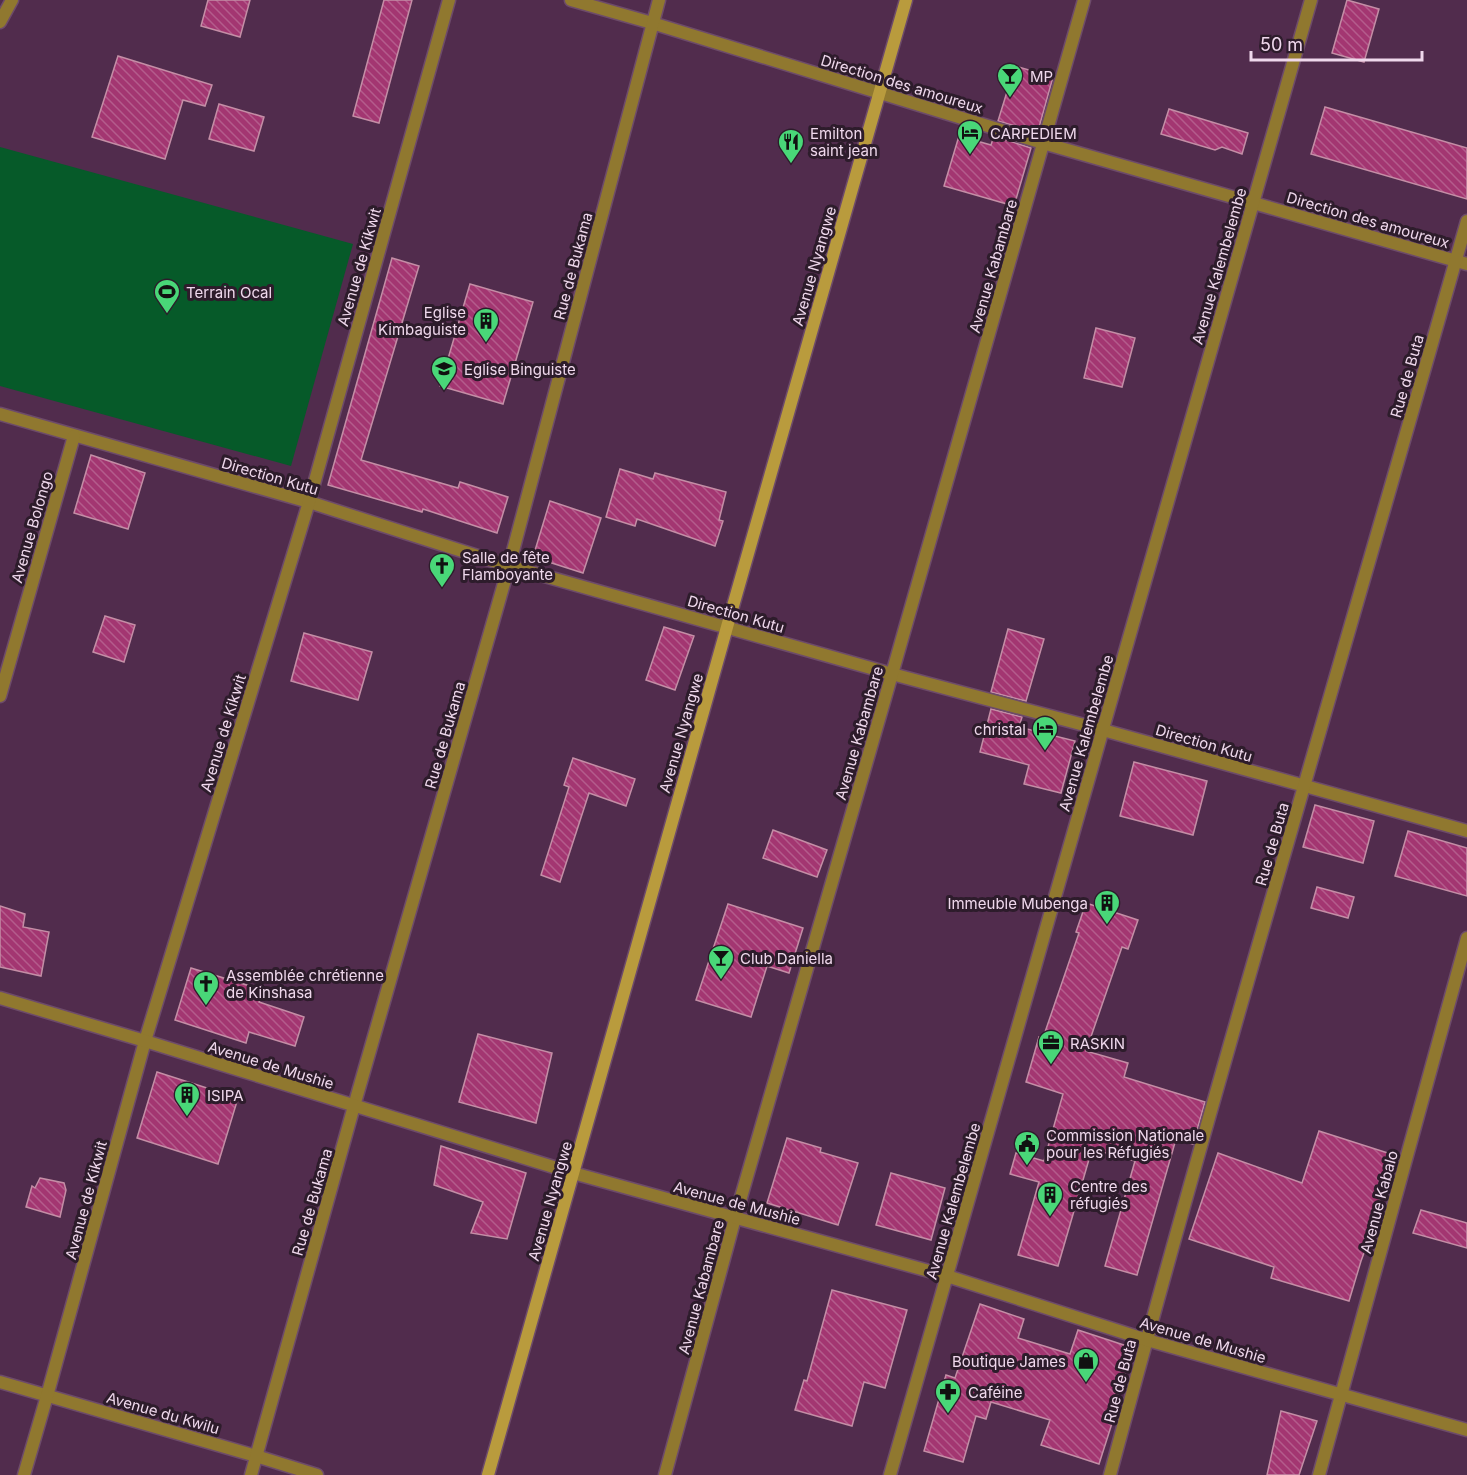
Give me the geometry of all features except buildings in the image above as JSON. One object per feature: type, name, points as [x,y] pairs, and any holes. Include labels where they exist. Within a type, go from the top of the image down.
[{"type":"main road","name":"Avenue Nyangwe","points":[[488,1475],[878,92],[906,0]]},
{"type":"street","points":[[0,22],[12,0]]},
{"type":"street","name":"Avenue de Kikwit","points":[[24,1475],[145,1041],[309,502],[449,0]]},
{"type":"street","name":"Direction des amoureux","points":[[571,0],[1043,143],[1461,263]]},
{"type":"street","name":"Rue de Bukama","points":[[251,1475],[509,566],[652,23],[660,0]]},
{"type":"street","name":"Avenue Kabambare","points":[[665,1475],[735,1218],[1084,0]]},
{"type":"street","name":"Avenue Kalembelembe","points":[[890,1475],[1311,0]]},
{"type":"street","name":"Rue de Buta","points":[[1110,1475],[1304,786],[1461,263],[1467,221]]},
{"type":"street","name":"Direction Kutu","points":[[0,414],[309,502],[509,566],[892,674],[1467,831]]},
{"type":"street","name":"Avenue Bolongo","points":[[0,696],[74,436]]},
{"type":"street","name":"Avenue Kabalo","points":[[1319,1475],[1467,938]]},
{"type":"street","name":"Avenue de Mushie","points":[[0,998],[573,1173],[947,1276],[1147,1340],[1467,1430]]},
{"type":"street","name":"Avenue du Kwilu","points":[[0,1382],[317,1475]]},
{"type":"green space","name":"Terrain Ocal","points":[[0,147],[353,244],[291,466],[0,386]]},
{"type":"place","name":"MP","points":[[1010,99]]},
{"type":"place","name":"CARPEDIEM","points":[[970,156]]},
{"type":"place","name":"Emilton saint jean","points":[[791,165]]},
{"type":"place","name":"Terrain Ocal","points":[[167,315]]},
{"type":"place","name":"Eglise Kimbaguiste","points":[[486,344]]},
{"type":"place","name":"Eglise Binguiste","points":[[444,392]]},
{"type":"place","name":"Salle de fête Flamboyante","points":[[442,589]]},
{"type":"place","name":"christal","points":[[1045,752]]},
{"type":"place","name":"Immeuble Mubenga","points":[[1107,926]]},
{"type":"place","name":"Club Daniella","points":[[721,981]]},
{"type":"place","name":"Assemblée chrétienne de Kinshasa","points":[[206,1007]]},
{"type":"place","name":"RASKIN","points":[[1051,1066]]},
{"type":"place","name":"ISIPA","points":[[187,1118]]},
{"type":"place","name":"Commission Nationale pour les Réfugiés","points":[[1027,1167]]},
{"type":"place","name":"Centre des réfugiés","points":[[1050,1218]]},
{"type":"place","name":"Boutique James","points":[[1086,1384]]},
{"type":"place","name":"Caféine","points":[[948,1415]]}]
